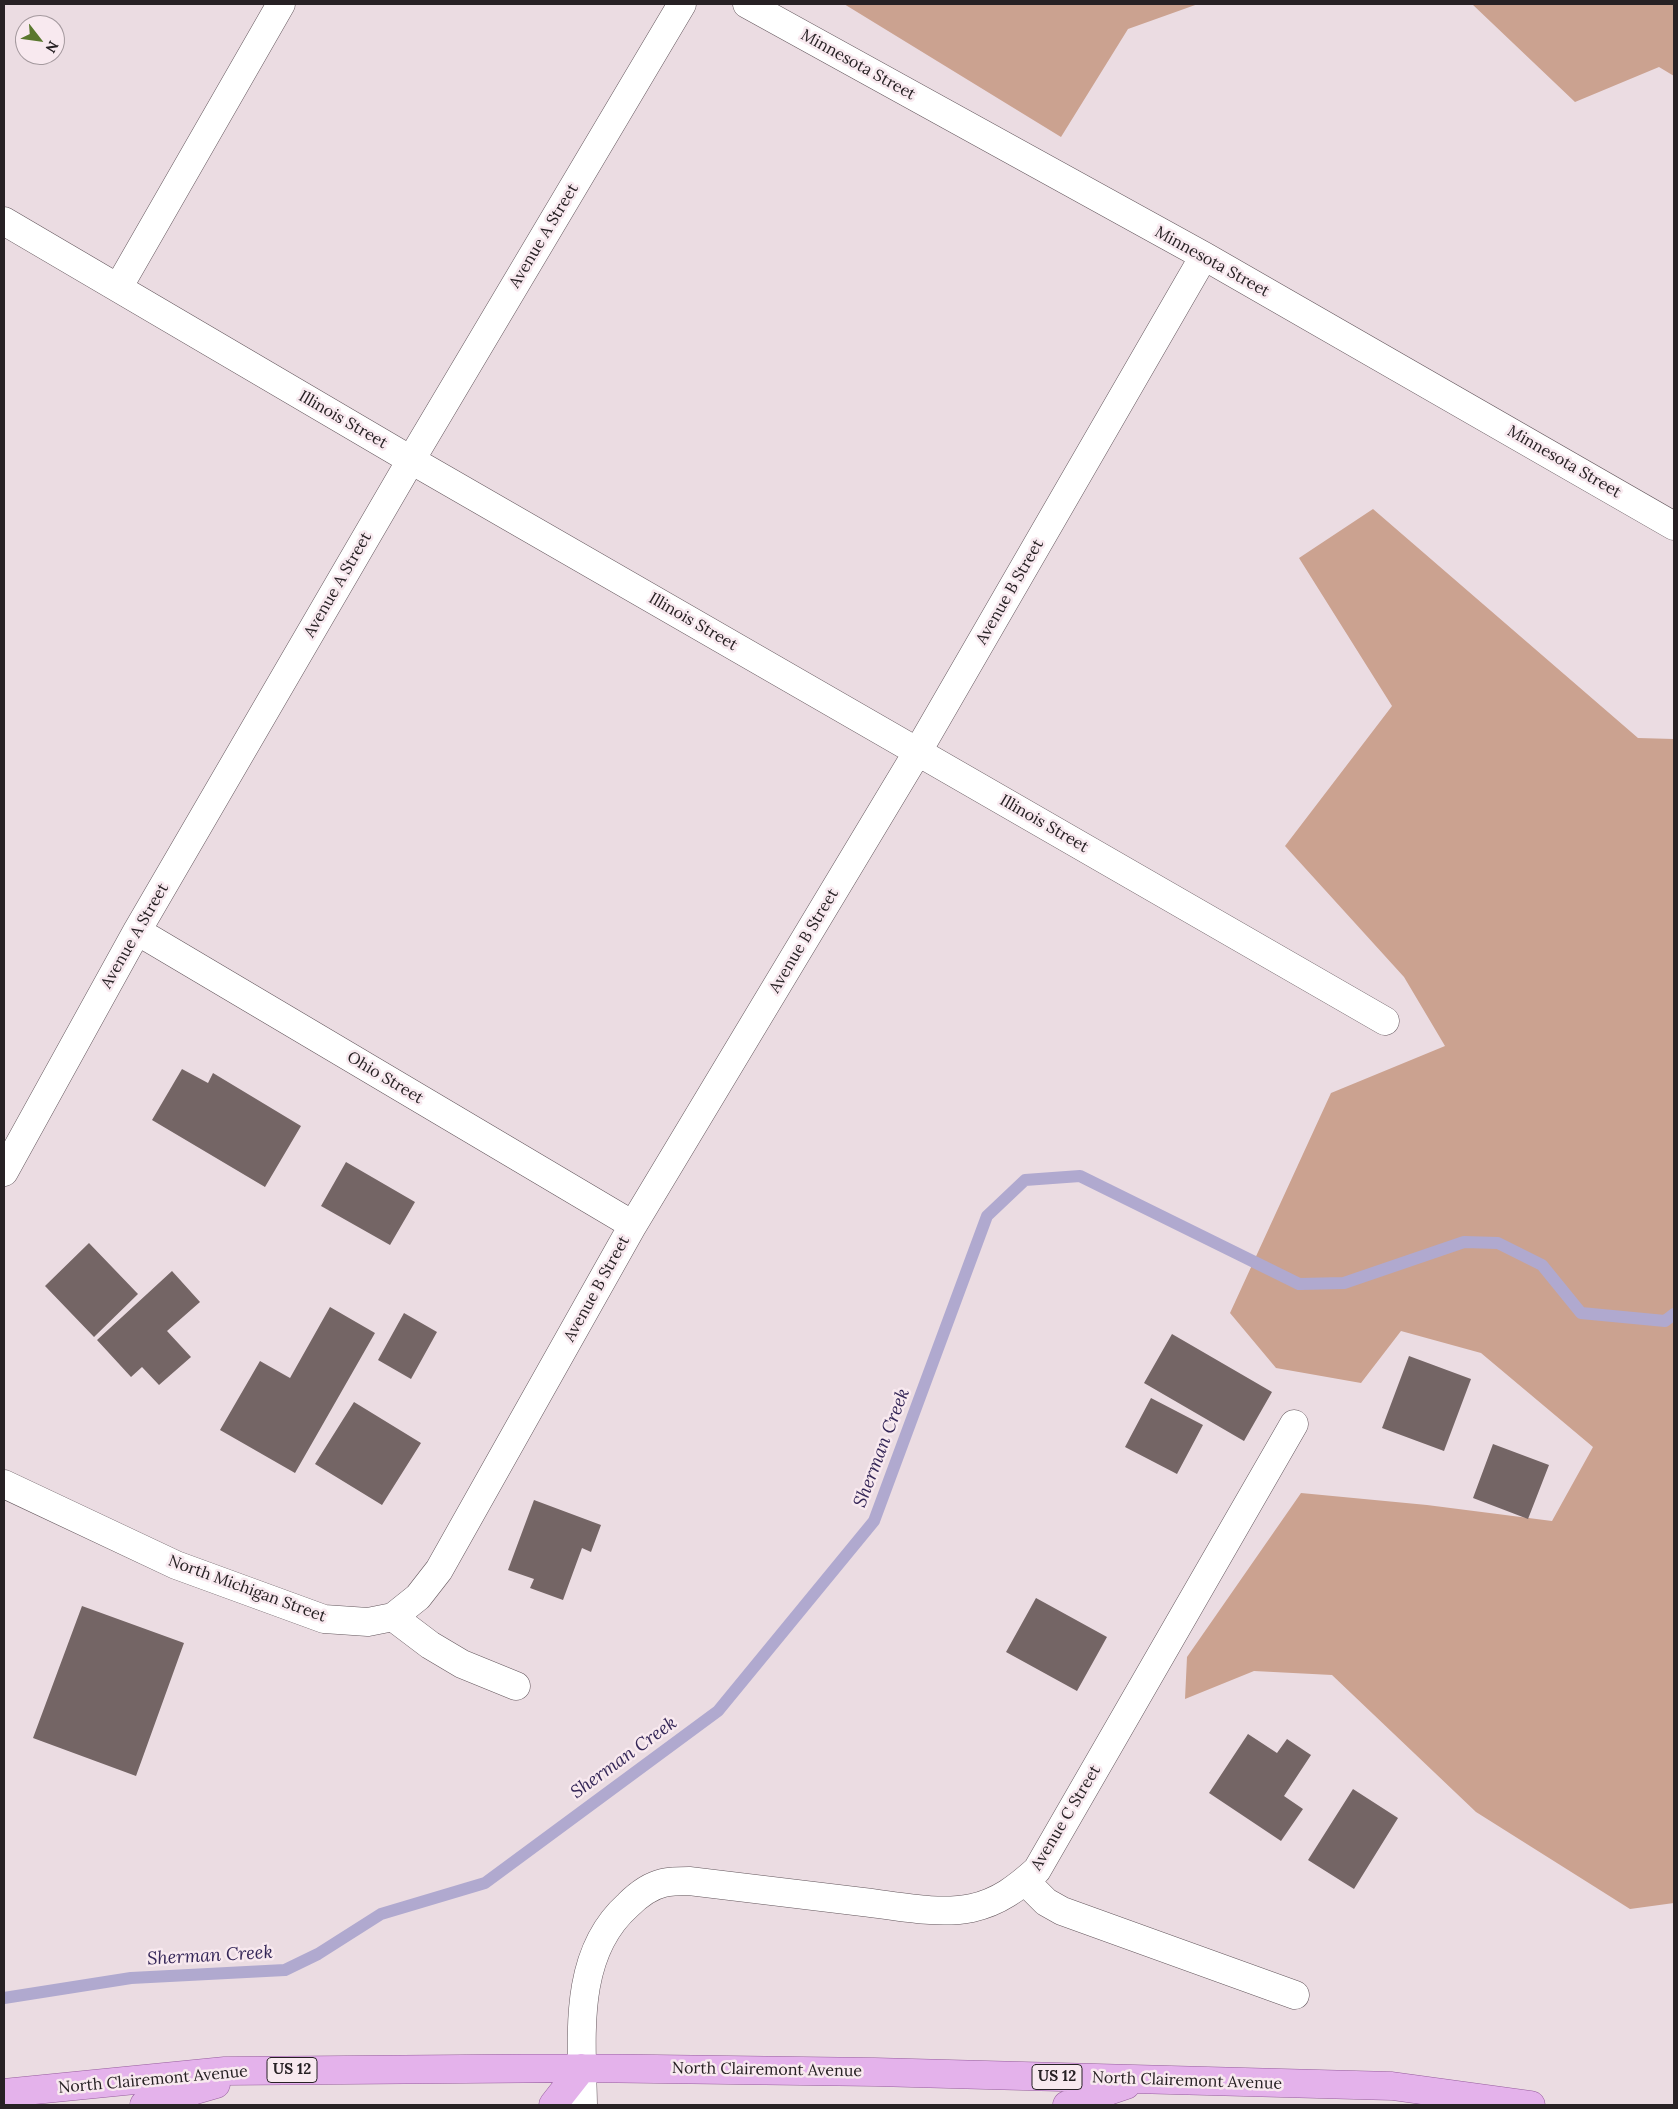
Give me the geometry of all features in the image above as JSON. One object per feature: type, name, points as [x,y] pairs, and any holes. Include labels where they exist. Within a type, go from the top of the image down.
[{"type":"main road","name":"North Clairemont Avenue","points":[[4,2093],[225,2071],[582,2068],[875,2072],[1392,2086],[1531,2105]]},
{"type":"main road","points":[[553,2105],[582,2068]]},
{"type":"main road","points":[[144,2105],[264,2071]]},
{"type":"main road","points":[[1067,2105],[1141,2080]]},
{"type":"street","points":[[118,288],[281,4]]},
{"type":"street","name":"Avenue A Street","points":[[4,1172],[137,931],[411,460],[682,4]]},
{"type":"street","name":"Minnesota Street","points":[[747,4],[1204,256],[1674,526]]},
{"type":"street","name":"Illinois Street","points":[[4,221],[411,460],[1385,1021]]},
{"type":"street","name":"Avenue B Street","points":[[393,1617],[418,1597],[439,1570],[633,1225],[918,751],[1204,256]]},
{"type":"street","name":"Ohio Street","points":[[137,931],[633,1225]]},
{"type":"street","name":"Avenue C Street","points":[[582,2105],[583,2008],[587,1977],[596,1949],[603,1933],[617,1914],[637,1896],[662,1883],[690,1881],[939,1910],[972,1908],[998,1900],[1037,1870],[1294,1424]]},
{"type":"street","name":"North Michigan Street","points":[[4,1484],[176,1565],[324,1619],[368,1622],[393,1617]]},
{"type":"street","points":[[393,1617],[430,1645],[462,1664],[516,1686]]},
{"type":"street","points":[[1025,1881],[1046,1902],[1062,1911],[1294,1995]]},
{"type":"shaded area","points":[[844,4],[1198,4],[1128,29],[1061,137]]},
{"type":"shaded area","points":[[1472,4],[1674,4],[1674,76],[1659,67],[1575,102]]},
{"type":"shaded area","points":[[1373,509],[1638,738],[1674,739],[1674,1903],[1630,1909],[1476,1812],[1332,1675],[1254,1671],[1185,1699],[1187,1657],[1301,1493],[1427,1505],[1552,1521],[1593,1447],[1481,1353],[1401,1331],[1361,1383],[1276,1368],[1230,1313],[1331,1093],[1445,1046],[1404,977],[1285,846],[1392,706],[1299,558]]},
{"type":"building","points":[[182,1069],[208,1083],[213,1073],[301,1126],[265,1187],[152,1120]]},
{"type":"building","points":[[346,1162],[415,1202],[390,1245],[321,1206]]},
{"type":"building","points":[[89,1243],[138,1294],[94,1337],[45,1286]]},
{"type":"building","points":[[172,1271],[200,1302],[167,1331],[191,1357],[159,1385],[142,1367],[131,1377],[97,1340]]},
{"type":"building","points":[[330,1307],[375,1333],[295,1473],[220,1430],[260,1361],[290,1378]]},
{"type":"building","points":[[404,1313],[437,1332],[411,1379],[378,1360]]},
{"type":"building","points":[[1172,1334],[1272,1392],[1244,1441],[1144,1383]]},
{"type":"building","points":[[1409,1356],[1471,1379],[1444,1451],[1382,1428]]},
{"type":"building","points":[[1151,1398],[1203,1425],[1177,1474],[1125,1447]]},
{"type":"building","points":[[354,1402],[421,1443],[382,1505],[315,1464]]},
{"type":"building","points":[[1493,1444],[1549,1465],[1528,1519],[1473,1498]]},
{"type":"building","points":[[534,1500],[601,1525],[591,1552],[582,1548],[563,1600],[530,1588],[534,1579],[508,1570]]},
{"type":"building","points":[[1036,1598],[1107,1637],[1077,1691],[1006,1652]]},
{"type":"building","points":[[82,1606],[184,1643],[136,1776],[33,1738]]},
{"type":"building","points":[[1248,1734],[1277,1753],[1287,1739],[1311,1755],[1284,1796],[1303,1809],[1281,1841],[1209,1793]]},
{"type":"building","points":[[1353,1789],[1398,1818],[1354,1889],[1308,1860]]},
{"type":"waterway","name":"Sherman Creek","points":[[4,1998],[131,1978],[285,1970],[318,1954],[381,1914],[485,1883],[718,1711],[874,1521],[987,1216],[1025,1180],[1080,1176],[1299,1284],[1344,1283],[1464,1242],[1498,1243],[1542,1265],[1581,1313],[1665,1321],[1674,1314]]}]
